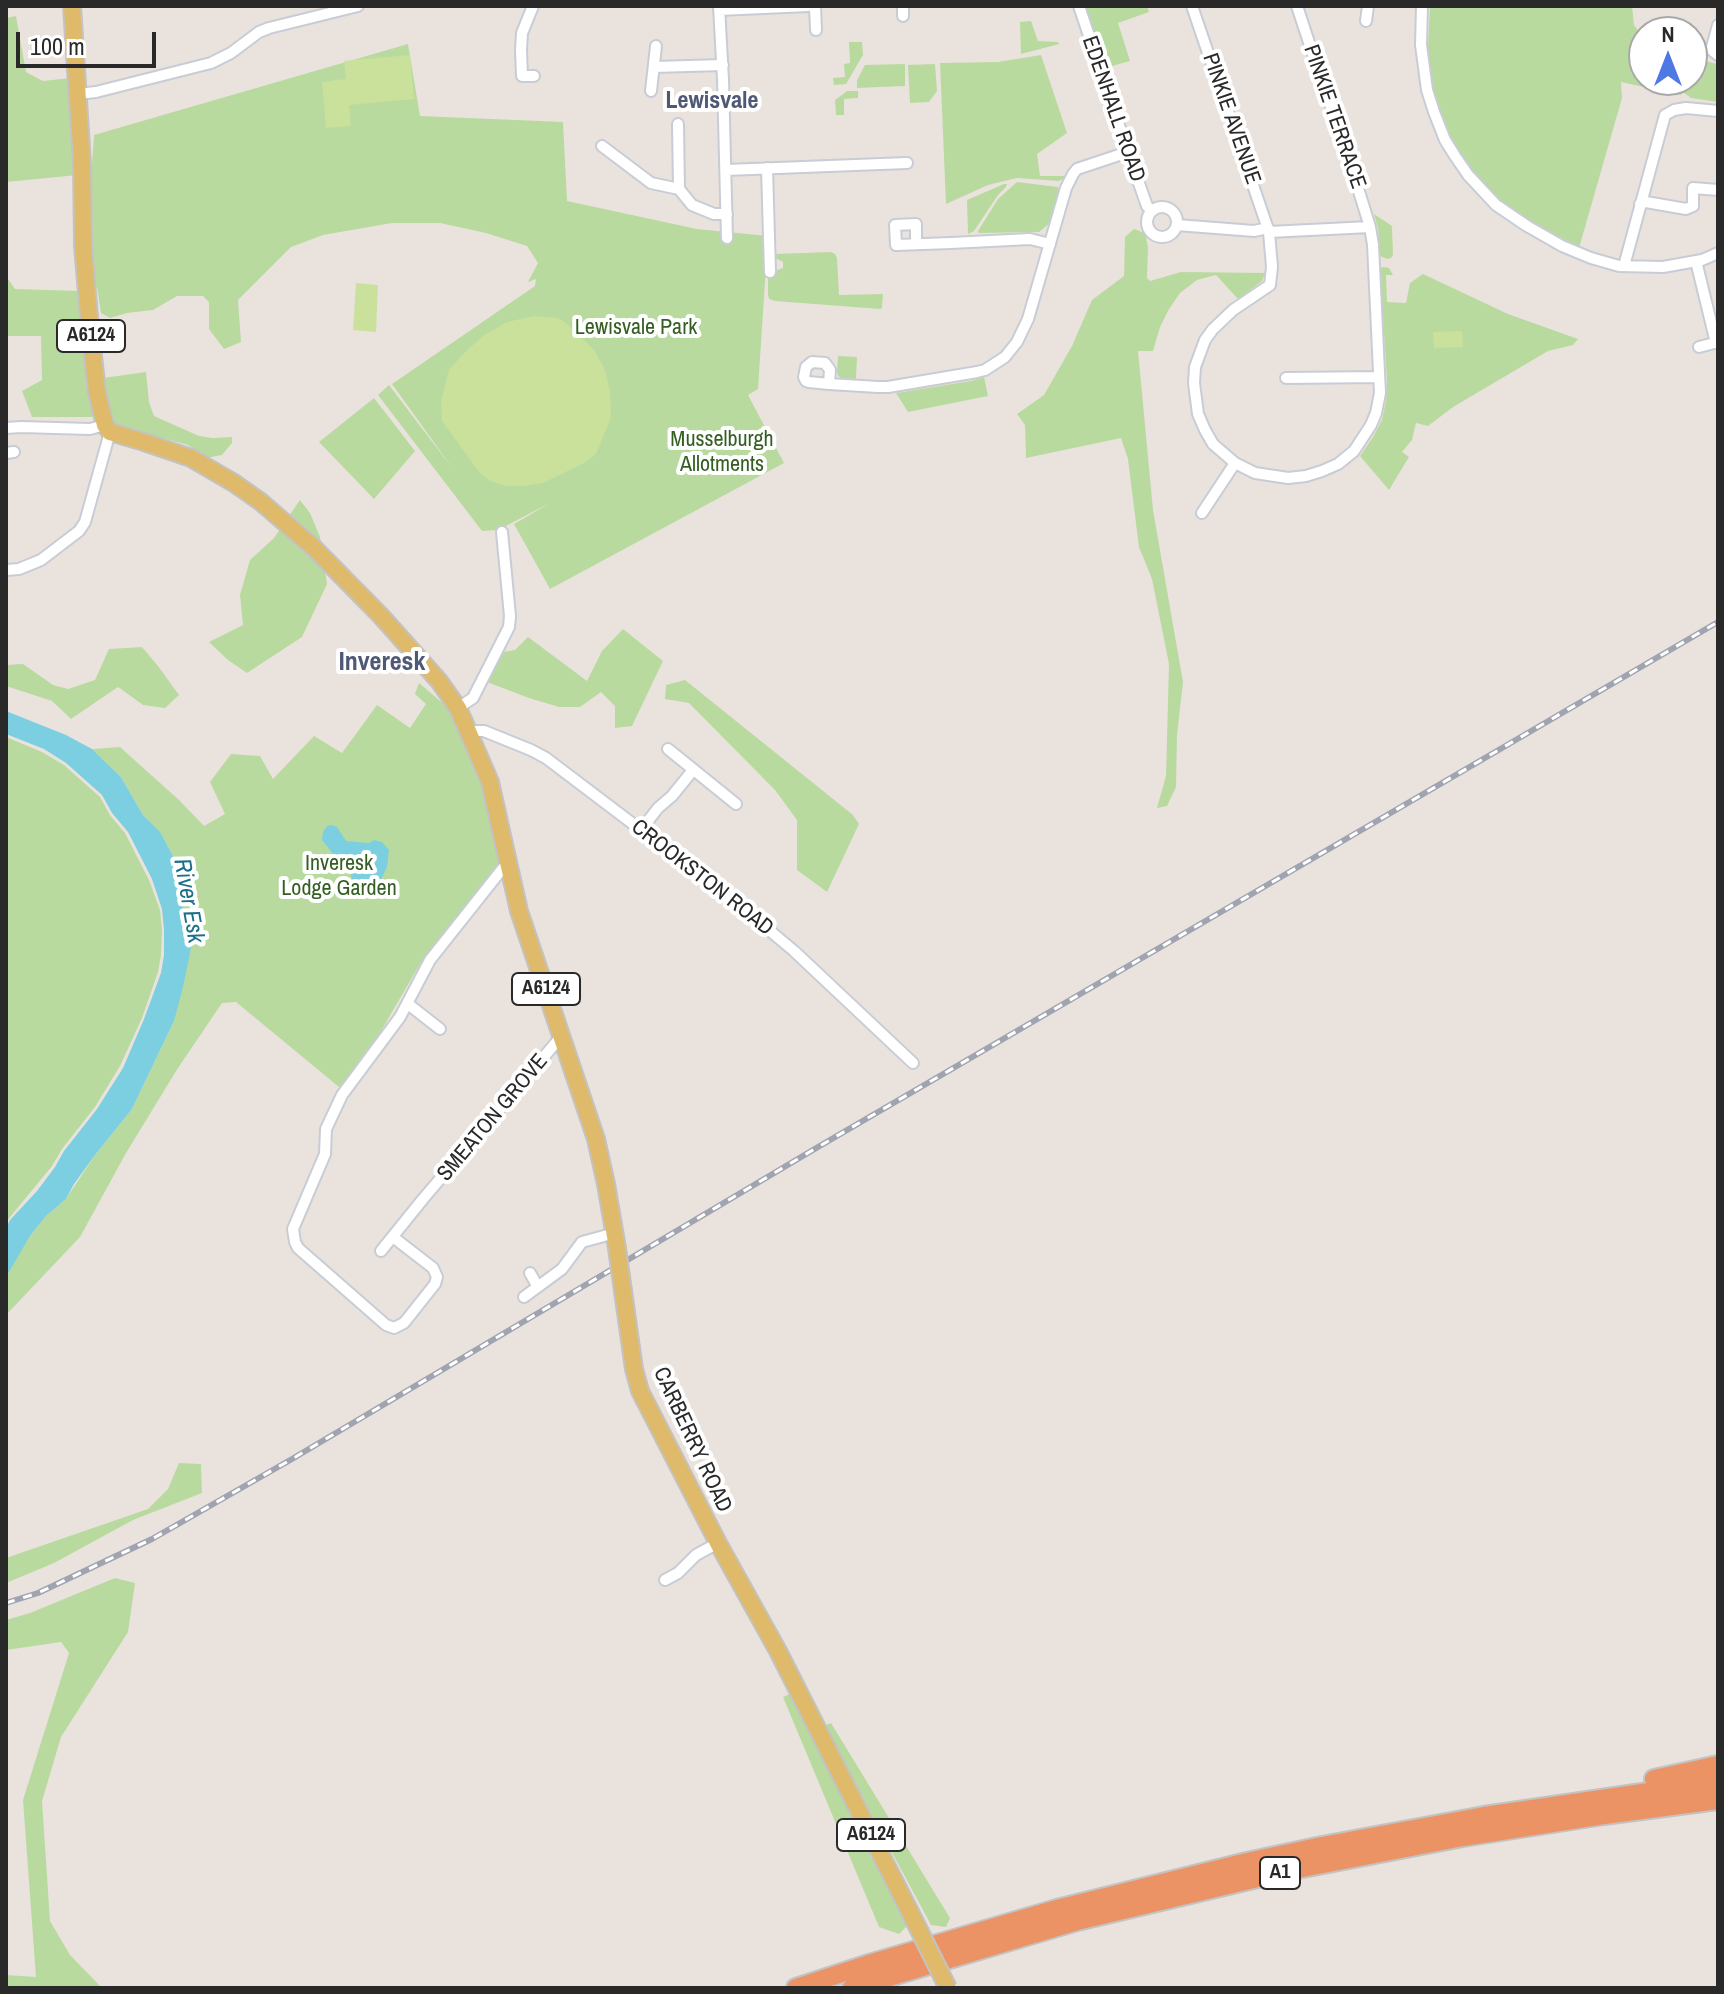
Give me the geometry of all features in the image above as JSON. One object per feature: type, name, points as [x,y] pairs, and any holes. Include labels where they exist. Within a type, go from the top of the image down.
[{"type":"highway","points":[[1546,1806],[1573,1796],[1718,1765]]},
{"type":"highway","name":"A1","points":[[796,1988],[983,1930],[1137,1888],[1322,1846],[1484,1816],[1718,1782]]},
{"type":"highway","name":"A1","points":[[852,1988],[1077,1921],[1287,1871],[1463,1837],[1718,1800]]},
{"type":"main road","name":"A6124","points":[[72,6],[90,329],[97,392],[108,429],[191,458],[261,502],[313,547],[372,607],[439,681],[470,731]]},
{"type":"main road","name":"CARBERRY ROAD","points":[[470,731],[497,806],[519,911],[599,1150],[640,1391],[778,1651],[948,1988]]},
{"type":"street","points":[[78,94],[211,63],[269,28],[358,6]]},
{"type":"street","points":[[533,6],[522,33],[521,50],[522,76],[534,76]]},
{"type":"street","points":[[727,238],[719,8],[808,6]]},
{"type":"street","points":[[815,6],[816,30]]},
{"type":"street","name":"EDENHALL ROAD","points":[[1079,6],[1147,206],[1151,210]]},
{"type":"street","name":"PINKIE AVENUE","points":[[1192,6],[1268,230],[1272,267],[1270,285],[1233,310],[1213,329],[1205,340],[1195,367],[1198,414],[1213,444],[1235,463]]},
{"type":"street","name":"PINKIE TERRACE","points":[[1235,463],[1255,473],[1288,478],[1306,476],[1338,464],[1354,451],[1371,425],[1379,402],[1370,227],[1297,6]]},
{"type":"street","points":[[1366,21],[1368,6]]},
{"type":"street","points":[[1422,6],[1421,45],[1427,90],[1445,140],[1468,175],[1496,205],[1562,246],[1591,258],[1624,266],[1663,267],[1718,253]]},
{"type":"street","points":[[1718,25],[1712,47],[1718,55]]},
{"type":"street","points":[[651,91],[656,46]]},
{"type":"street","points":[[654,67],[723,65]]},
{"type":"street","points":[[1624,266],[1665,115],[1686,108],[1718,111]]},
{"type":"street","points":[[678,124],[679,189],[692,205],[714,214],[727,214]]},
{"type":"street","points":[[602,146],[651,183],[679,189]]},
{"type":"street","points":[[829,384],[899,386],[977,372],[997,362],[1013,348],[1028,319],[1066,188],[1073,174],[1077,169],[1128,152]]},
{"type":"street","points":[[726,170],[907,163]]},
{"type":"street","points":[[767,168],[772,267]]},
{"type":"street","points":[[1640,204],[1686,209],[1693,206],[1693,188],[1718,190]]},
{"type":"street","name":"EDENHALL ROAD","points":[[1160,206],[1169,208],[1176,215],[1177,225],[1168,236],[1163,237],[1154,235],[1146,224],[1151,210],[1160,206]]},
{"type":"street","points":[[1177,225],[1254,231],[1370,227]]},
{"type":"street","points":[[916,244],[1030,239],[1050,244]]},
{"type":"street","points":[[1696,261],[1717,343],[1699,347]]},
{"type":"street","points":[[1286,378],[1379,377]]},
{"type":"street","points":[[6,428],[108,429],[85,522],[79,531],[41,560],[19,569],[6,570]]},
{"type":"street","points":[[1202,513],[1235,463]]},
{"type":"street","points":[[458,708],[473,698],[509,627],[502,532]]},
{"type":"street","name":"CROOKSTON ROAD","points":[[470,731],[484,731],[546,758],[763,925],[913,1063]]},
{"type":"street","points":[[677,739],[666,751],[736,804]]},
{"type":"street","points":[[641,830],[693,770]]},
{"type":"street","points":[[393,1237],[433,1268],[437,1277],[435,1284],[404,1323],[394,1328],[386,1325],[298,1248],[293,1235],[294,1223],[325,1154],[326,1129],[342,1095],[408,1004],[430,960],[508,865]]},
{"type":"street","points":[[408,1004],[440,1029]]},
{"type":"street","name":"SMEATON GROVE","points":[[381,1251],[563,1037]]},
{"type":"street","points":[[524,1297],[562,1269],[582,1242],[616,1240]]},
{"type":"street","points":[[530,1273],[538,1287]]},
{"type":"street","points":[[665,1580],[678,1573],[696,1555],[718,1543]]},
{"type":"green space","points":[[1084,6],[1147,6],[1149,12],[1118,23],[1130,61],[1105,68]]},
{"type":"green space","points":[[1430,6],[1632,6],[1633,16],[1628,16],[1628,84],[1621,82],[1622,98],[1579,248],[1510,209],[1477,177],[1447,135],[1427,69]]},
{"type":"green space","points":[[16,16],[26,72],[43,81],[71,78],[78,175],[6,182],[6,18]]},
{"type":"green space","points":[[1031,21],[1038,41],[1059,44],[1021,54],[1020,22]]},
{"type":"green space","points":[[849,42],[862,42],[863,55],[846,84],[834,85],[833,78],[845,77],[844,64],[850,63]]},
{"type":"green space","name":"Lewisvale Park","points":[[408,44],[420,116],[563,122],[567,201],[697,229],[768,236],[758,389],[748,395],[784,463],[550,589],[514,524],[550,503],[498,530],[482,531],[378,395],[389,385],[453,469],[392,384],[535,286],[536,279],[528,282],[538,263],[527,246],[440,223],[392,223],[323,235],[291,247],[238,300],[241,342],[224,349],[209,329],[209,302],[203,296],[177,296],[153,310],[110,318],[101,313],[97,287],[93,288],[90,195],[94,135]]},
{"type":"green space","points":[[410,55],[414,99],[349,105],[351,126],[326,128],[322,82],[346,79],[344,61]]},
{"type":"green space","points":[[1041,55],[1067,133],[1037,154],[1040,176],[1065,178],[1059,181],[1017,178],[988,185],[946,204],[940,63],[998,62]]},
{"type":"green space","points":[[1708,62],[1718,64],[1718,102],[1688,96],[1708,96]]},
{"type":"green space","points":[[905,64],[905,86],[857,88],[857,80],[865,65]]},
{"type":"green space","points":[[935,64],[937,91],[929,102],[910,103],[908,65]]},
{"type":"green space","points":[[847,91],[858,91],[858,98],[844,99],[844,115],[836,115],[835,100]]},
{"type":"green space","points":[[1017,182],[1058,187],[1050,223],[1039,232],[979,233],[998,199]]},
{"type":"green space","points":[[1007,184],[1006,187],[974,231],[968,234],[967,200]]},
{"type":"green space","points":[[1374,214],[1392,226],[1391,258],[1380,256]]},
{"type":"green space","points":[[1134,229],[1145,233],[1147,278],[1150,281],[1181,272],[1265,273],[1262,281],[1238,299],[1216,275],[1197,280],[1180,293],[1169,309],[1153,351],[1138,351],[1153,510],[1183,682],[1177,735],[1176,787],[1167,806],[1157,808],[1166,776],[1169,664],[1152,579],[1139,547],[1128,459],[1121,438],[1026,458],[1025,425],[1017,414],[1044,395],[1072,346],[1092,300],[1124,276],[1125,237]]},
{"type":"green space","points":[[831,252],[837,258],[839,295],[883,294],[882,308],[769,299],[768,276],[774,276],[777,270],[783,268],[783,262],[774,254]]},
{"type":"green space","points":[[1389,268],[1393,275],[1386,275],[1387,302],[1406,303],[1410,283],[1423,274],[1508,314],[1578,339],[1573,345],[1548,351],[1453,407],[1428,426],[1416,423],[1412,440],[1402,452],[1409,457],[1389,490],[1360,456],[1382,420],[1386,401],[1380,269]]},
{"type":"green space","points":[[6,276],[15,289],[80,291],[96,417],[32,417],[22,391],[42,380],[41,336],[6,336]]},
{"type":"green space","points":[[356,283],[378,285],[376,332],[353,330]]},
{"type":"green space","points":[[534,316],[557,318],[565,322],[594,350],[605,370],[611,417],[596,454],[586,462],[543,483],[506,486],[490,481],[479,472],[442,421],[441,402],[449,370],[464,353],[483,336],[507,322]]},
{"type":"green space","points":[[1462,331],[1463,347],[1434,348],[1433,332]]},
{"type":"green space","points":[[838,356],[857,357],[856,379],[838,376]]},
{"type":"green space","points":[[146,372],[149,402],[154,416],[199,436],[232,437],[232,443],[222,455],[206,458],[188,445],[129,434],[113,427],[107,418],[103,378]]},
{"type":"green space","points":[[984,377],[988,396],[908,412],[896,393],[971,381]]},
{"type":"green space","points":[[374,398],[415,451],[374,499],[319,442]]},
{"type":"green space","points":[[300,500],[310,513],[320,537],[327,584],[302,637],[247,673],[209,642],[243,625],[240,595],[250,560],[274,538]]},
{"type":"green space","points":[[623,629],[663,661],[632,726],[615,728],[615,706],[601,692],[580,707],[559,707],[487,682],[503,652],[515,650],[528,637],[587,681],[602,651]]},
{"type":"green space","points":[[142,647],[179,695],[165,708],[143,705],[118,687],[71,719],[52,701],[6,686],[6,665],[23,664],[53,685],[68,689],[95,680],[109,649]]},
{"type":"green space","points":[[685,680],[853,815],[859,824],[827,892],[797,870],[797,820],[775,790],[689,703],[665,699],[666,685]]},
{"type":"green space","name":"Inveresk Lodge Garden","points":[[419,683],[453,712],[486,793],[498,866],[420,964],[363,1062],[339,1087],[236,1002],[222,1003],[126,1153],[80,1237],[6,1315],[6,1277],[10,1267],[30,1236],[46,1216],[66,1199],[95,1155],[132,1109],[174,1021],[178,888],[173,856],[160,833],[143,815],[121,777],[92,749],[120,747],[204,826],[225,814],[210,782],[231,754],[260,756],[273,779],[314,736],[342,753],[377,705],[410,728],[426,704],[415,694]]},
{"type":"green space","points":[[6,737],[64,765],[100,797],[125,833],[149,880],[160,910],[162,930],[158,972],[142,1018],[120,1066],[52,1166],[6,1222]]},
{"type":"green space","points":[[179,1463],[201,1464],[202,1493],[133,1520],[54,1563],[6,1583],[6,1558],[148,1509],[168,1489]]},
{"type":"green space","points":[[115,1578],[135,1583],[128,1632],[61,1737],[42,1801],[50,1921],[70,1955],[102,1988],[6,1988],[6,1975],[36,1977],[23,1800],[69,1653],[61,1642],[6,1650],[6,1620]]},
{"type":"green space","points":[[790,1694],[909,1924],[899,1934],[879,1927],[783,1697]]},
{"type":"green space","points":[[831,1723],[950,1918],[946,1927],[931,1925],[824,1726]]},
{"type":"water","points":[[6,711],[92,749],[121,777],[143,815],[160,832],[173,856],[192,943],[174,1021],[132,1109],[95,1155],[66,1199],[46,1216],[30,1236],[6,1277],[6,1228],[55,1167],[123,1068],[161,973],[164,930],[162,909],[152,879],[128,832],[102,795],[66,763],[44,749],[6,734]]},
{"type":"water","points":[[331,825],[337,827],[346,841],[369,843],[374,840],[382,842],[389,850],[387,867],[374,889],[359,888],[353,882],[349,869],[322,840],[323,832]]},
{"type":"railway","points":[[6,1603],[38,1593],[152,1539],[292,1459],[818,1147],[1718,622]]},
{"type":"district","name":"Lewisvale","points":[[712,102]]},
{"type":"district","name":"Inveresk","points":[[382,663]]},
{"type":"park label","name":"Musselburgh Allotments","points":[[722,452]]},
{"type":"water label","name":"River Esk","points":[[188,901]]}]
